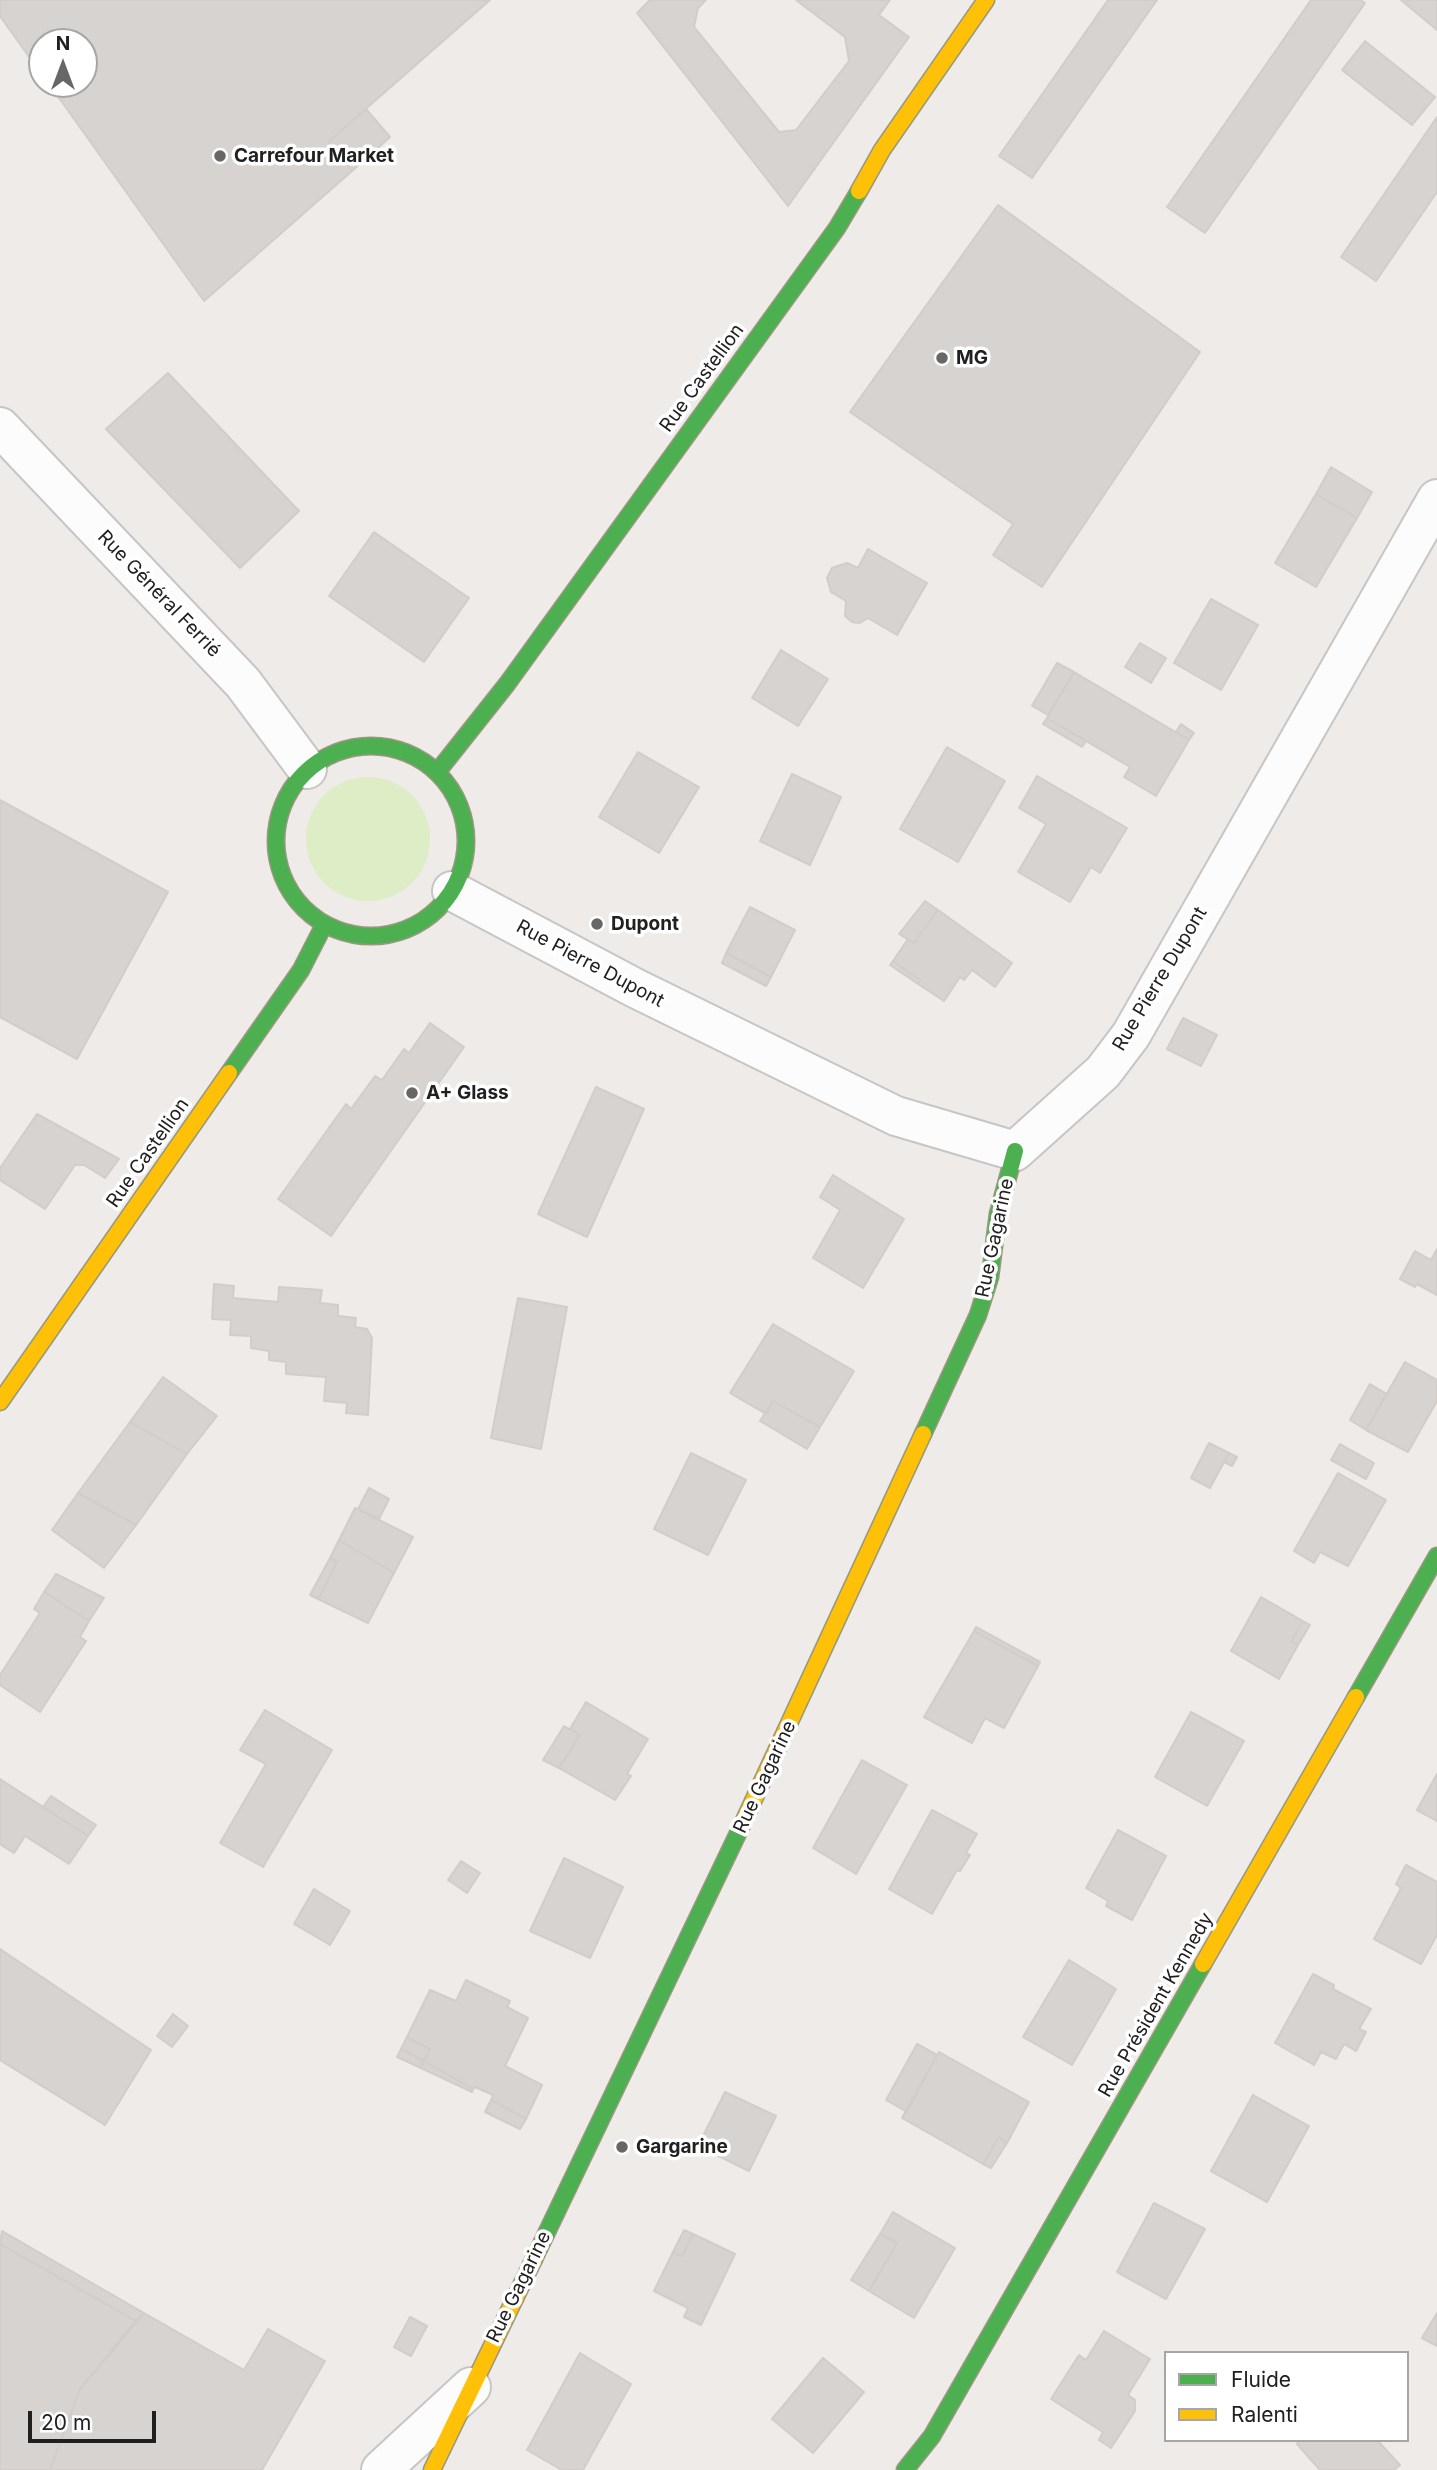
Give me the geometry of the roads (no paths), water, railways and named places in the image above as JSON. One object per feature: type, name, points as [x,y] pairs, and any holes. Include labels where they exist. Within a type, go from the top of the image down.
[{"type":"street","name":"Rue Castellion","points":[[438,771],[507,684],[836,228],[882,150],[986,0]]},
{"type":"street","name":"Rue Général Ferrié","points":[[0,427],[243,683],[307,769]]},
{"type":"street","name":"Rue Pierre Dupont","points":[[452,891],[635,988],[896,1116],[1015,1151],[1103,1072],[1131,1035],[1437,499]]},
{"type":"street","points":[[360,745],[390,747],[418,757],[438,771],[457,797],[466,824],[467,851],[460,878],[446,902],[425,921],[399,933],[371,936],[343,932],[324,925],[296,901],[282,875],[275,847],[278,818],[285,800],[307,769],[332,753],[360,745]]},
{"type":"street","name":"Rue Castellion","points":[[0,1402],[301,970],[324,925]]},
{"type":"street","name":"Rue Gagarine","points":[[432,2470],[692,1934],[978,1315],[990,1277],[998,1214],[1015,1151]]},
{"type":"street","name":"Rue Président Kennedy","points":[[905,2470],[932,2436],[1437,1556]]},
{"type":"street","name":"Rue Gagarine","points":[[381,2470],[471,2387]]},
{"type":"place","name":"Carrefour Market","points":[[220,156]]},
{"type":"place","name":"MG","points":[[942,358]]},
{"type":"place","name":"Dupont","points":[[597,924]]},
{"type":"place","name":"A+ Glass","points":[[412,1093]]},
{"type":"place","name":"Gargarine","points":[[622,2147]]}]
